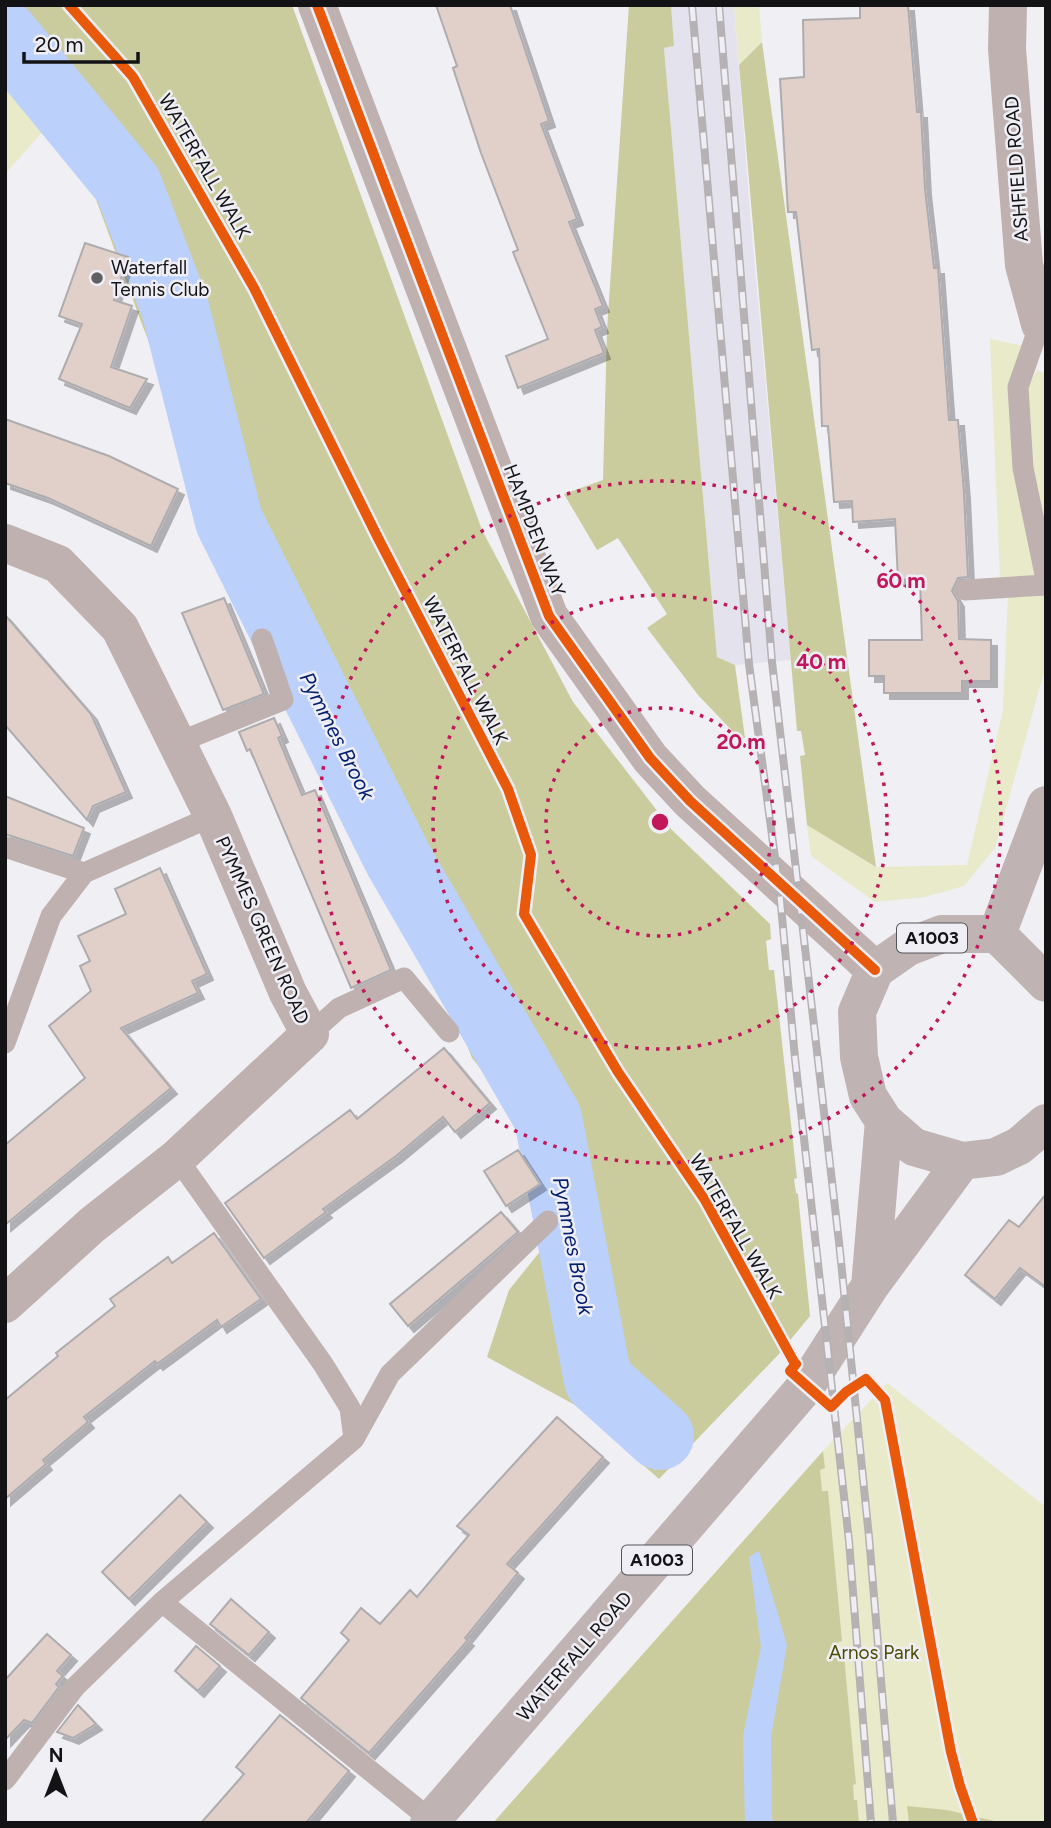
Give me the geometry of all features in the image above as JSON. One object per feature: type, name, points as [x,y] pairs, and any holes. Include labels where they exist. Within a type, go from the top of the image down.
[{"type":"main road","points":[[1043,824],[997,934],[1046,982]]},
{"type":"main road","name":"A1003","points":[[997,934],[942,934],[908,947],[875,970],[857,1012],[859,1056],[868,1096],[884,1121],[914,1147],[962,1161],[996,1157],[1019,1146],[1046,1122]]},
{"type":"main road","name":"WATERFALL ROAD","points":[[430,1822],[806,1386],[870,1286],[884,1121]]},
{"type":"main road","points":[[870,1286],[962,1161]]},
{"type":"street","name":"HAMPDEN WAY","points":[[317,5],[549,615],[650,758],[690,801],[875,970]]},
{"type":"street","name":"ASHFIELD ROAD","points":[[1008,5],[1007,49],[1024,265],[1043,325]]},
{"type":"street","name":"PYMMES GREEN ROAD","points":[[5,543],[58,564],[120,628],[213,816],[288,993],[310,1034],[177,1158],[92,1225],[5,1304]]},
{"type":"lane","points":[[1043,325],[1018,387],[1023,468],[1046,579]]},
{"type":"lane","points":[[965,590],[1046,585]]},
{"type":"lane","points":[[177,743],[283,699],[262,639]]},
{"type":"lane","points":[[5,1043],[51,916],[84,873],[213,816]]},
{"type":"lane","points":[[5,847],[84,873]]},
{"type":"lane","points":[[310,1034],[339,1009],[404,978],[449,1032]]},
{"type":"lane","points":[[177,1158],[323,1364],[350,1408],[354,1439]]},
{"type":"lane","points":[[5,1780],[75,1687],[162,1602],[354,1439],[390,1374],[548,1221]]},
{"type":"lane","points":[[162,1602],[430,1822]]},
{"type":"shaded area","points":[[671,5],[734,5],[791,660],[735,665],[717,657],[664,48],[674,46]]},
{"type":"green space","points":[[5,5],[292,5],[482,530],[573,702],[672,830],[770,924],[771,939],[766,941],[769,970],[774,970],[810,1316],[778,1355],[659,1479],[575,1405],[487,1357],[509,1290],[584,1197],[472,1058],[424,935],[214,506],[143,327],[66,118],[5,61]]},
{"type":"green space","points":[[629,5],[671,5],[674,46],[664,48],[717,657],[735,665],[745,738],[740,739],[698,695],[647,628],[667,614],[618,538],[597,550],[564,494],[603,480],[607,330]]},
{"type":"green space","points":[[734,5],[759,5],[762,42],[739,65]]},
{"type":"green space","points":[[762,42],[876,867],[807,825],[800,756],[805,755],[801,731],[797,731],[739,65]]},
{"type":"green space","points":[[5,74],[55,118],[5,174]]},
{"type":"green space","points":[[990,339],[1024,346],[1041,577],[1000,578]]},
{"type":"green space","points":[[1037,370],[1046,374],[1046,540],[1034,468],[1028,387]]},
{"type":"green space","points":[[1046,592],[1046,665],[995,848],[964,886],[925,897],[875,902],[811,856],[807,825],[876,867],[967,865],[1003,710],[1008,595]]},
{"type":"green space","name":"Arnos Park","points":[[887,1383],[1046,1507],[1046,1823],[493,1823],[823,1451]]},
{"type":"green space","points":[[823,1451],[825,1468],[820,1470],[822,1491],[828,1491],[842,1641],[838,1642],[840,1656],[844,1656],[856,1784],[853,1785],[854,1800],[857,1800],[859,1823],[493,1823]]},
{"type":"green space","points":[[907,1806],[947,1810],[1003,1823],[909,1823]]},
{"type":"water","points":[[759,1551],[787,1645],[771,1737],[772,1819],[776,1823],[745,1823],[743,1736],[761,1647],[749,1557]]},
{"type":"building","points":[[436,5],[510,5],[549,121],[541,124],[577,219],[569,222],[603,306],[595,309],[602,327],[595,330],[604,353],[518,388],[506,356],[548,339],[513,252],[518,250],[481,153],[453,68],[457,66]]},
{"type":"building","points":[[860,5],[908,5],[917,112],[921,112],[925,189],[934,268],[938,268],[949,420],[958,420],[964,493],[968,577],[958,578],[952,591],[958,601],[959,639],[991,640],[991,681],[962,681],[962,693],[884,693],[884,676],[869,676],[869,640],[922,640],[920,579],[898,580],[895,519],[853,522],[852,501],[834,502],[828,426],[822,426],[819,349],[812,350],[796,212],[788,212],[780,79],[804,77],[803,20],[860,18]]},
{"type":"building","points":[[85,243],[128,257],[114,300],[132,306],[111,367],[147,379],[130,408],[59,379],[82,324],[59,316]]},
{"type":"building","points":[[5,419],[109,456],[178,489],[151,546],[48,498],[5,483]]},
{"type":"building","points":[[224,598],[264,694],[223,710],[182,613]]},
{"type":"building","points":[[5,615],[91,714],[126,792],[93,806],[87,820],[5,725]]},
{"type":"building","points":[[274,718],[282,736],[278,738],[302,795],[315,790],[391,970],[351,988],[250,749],[247,751],[239,732]]},
{"type":"building","points":[[5,796],[84,828],[73,856],[5,834]]},
{"type":"building","points":[[160,868],[207,974],[192,981],[198,993],[121,1028],[171,1088],[5,1225],[5,1145],[85,1078],[49,1026],[91,991],[80,966],[90,961],[78,936],[126,914],[115,889]]},
{"type":"building","points":[[444,1048],[490,1103],[455,1132],[443,1117],[396,1156],[323,1209],[326,1212],[264,1258],[225,1203],[350,1110],[357,1119]]},
{"type":"building","points":[[518,1150],[540,1184],[506,1206],[484,1171]]},
{"type":"building","points":[[1046,1194],[1046,1287],[1020,1268],[995,1299],[965,1275],[1009,1220],[1019,1227]]},
{"type":"building","points":[[501,1212],[518,1232],[408,1326],[390,1304]]},
{"type":"building","points":[[214,1233],[261,1299],[221,1327],[217,1320],[157,1364],[155,1361],[84,1417],[88,1422],[43,1460],[46,1464],[5,1499],[5,1400],[58,1356],[56,1353],[115,1306],[110,1299],[168,1257],[172,1263]]},
{"type":"building","points":[[557,1417],[603,1457],[507,1564],[518,1573],[465,1638],[468,1640],[369,1753],[301,1698],[349,1640],[341,1633],[361,1608],[380,1624],[410,1590],[417,1597],[469,1535],[457,1526]]},
{"type":"building","points":[[180,1495],[207,1522],[129,1599],[102,1572]]},
{"type":"building","points":[[231,1599],[269,1632],[249,1655],[210,1624]]},
{"type":"building","points":[[47,1634],[71,1655],[57,1671],[63,1676],[56,1684],[59,1687],[32,1723],[24,1720],[5,1740],[5,1680]]},
{"type":"building","points":[[196,1646],[220,1666],[198,1691],[175,1671]]},
{"type":"building","points":[[78,1705],[96,1724],[73,1738],[57,1732]]},
{"type":"building","points":[[280,1715],[349,1771],[306,1823],[201,1823],[244,1774],[236,1767]]},
{"type":"waterway","name":"Pymmes Brook","points":[[5,35],[128,185],[175,308],[229,521],[398,859],[548,1118],[598,1380],[660,1436]]},
{"type":"railway","points":[[692,5],[749,664],[780,895],[795,1058],[849,1541],[871,1823]]},
{"type":"railway","points":[[719,5],[772,662],[839,1242],[869,1537],[893,1823]]},
{"type":"cycle path","name":"WATERFALL WALK","points":[[69,5],[133,77],[254,288],[378,538],[508,789],[531,855],[524,914],[618,1072],[705,1200],[794,1362]]},
{"type":"cycle path","points":[[317,5],[549,616],[650,758],[690,801],[875,970]]},
{"type":"cycle path","points":[[794,1362],[796,1364],[790,1371],[831,1407],[846,1392],[866,1379],[885,1400],[951,1752],[973,1823]]},
{"type":"place","name":"Waterfall Tennis Club","points":[[97,278]]}]
